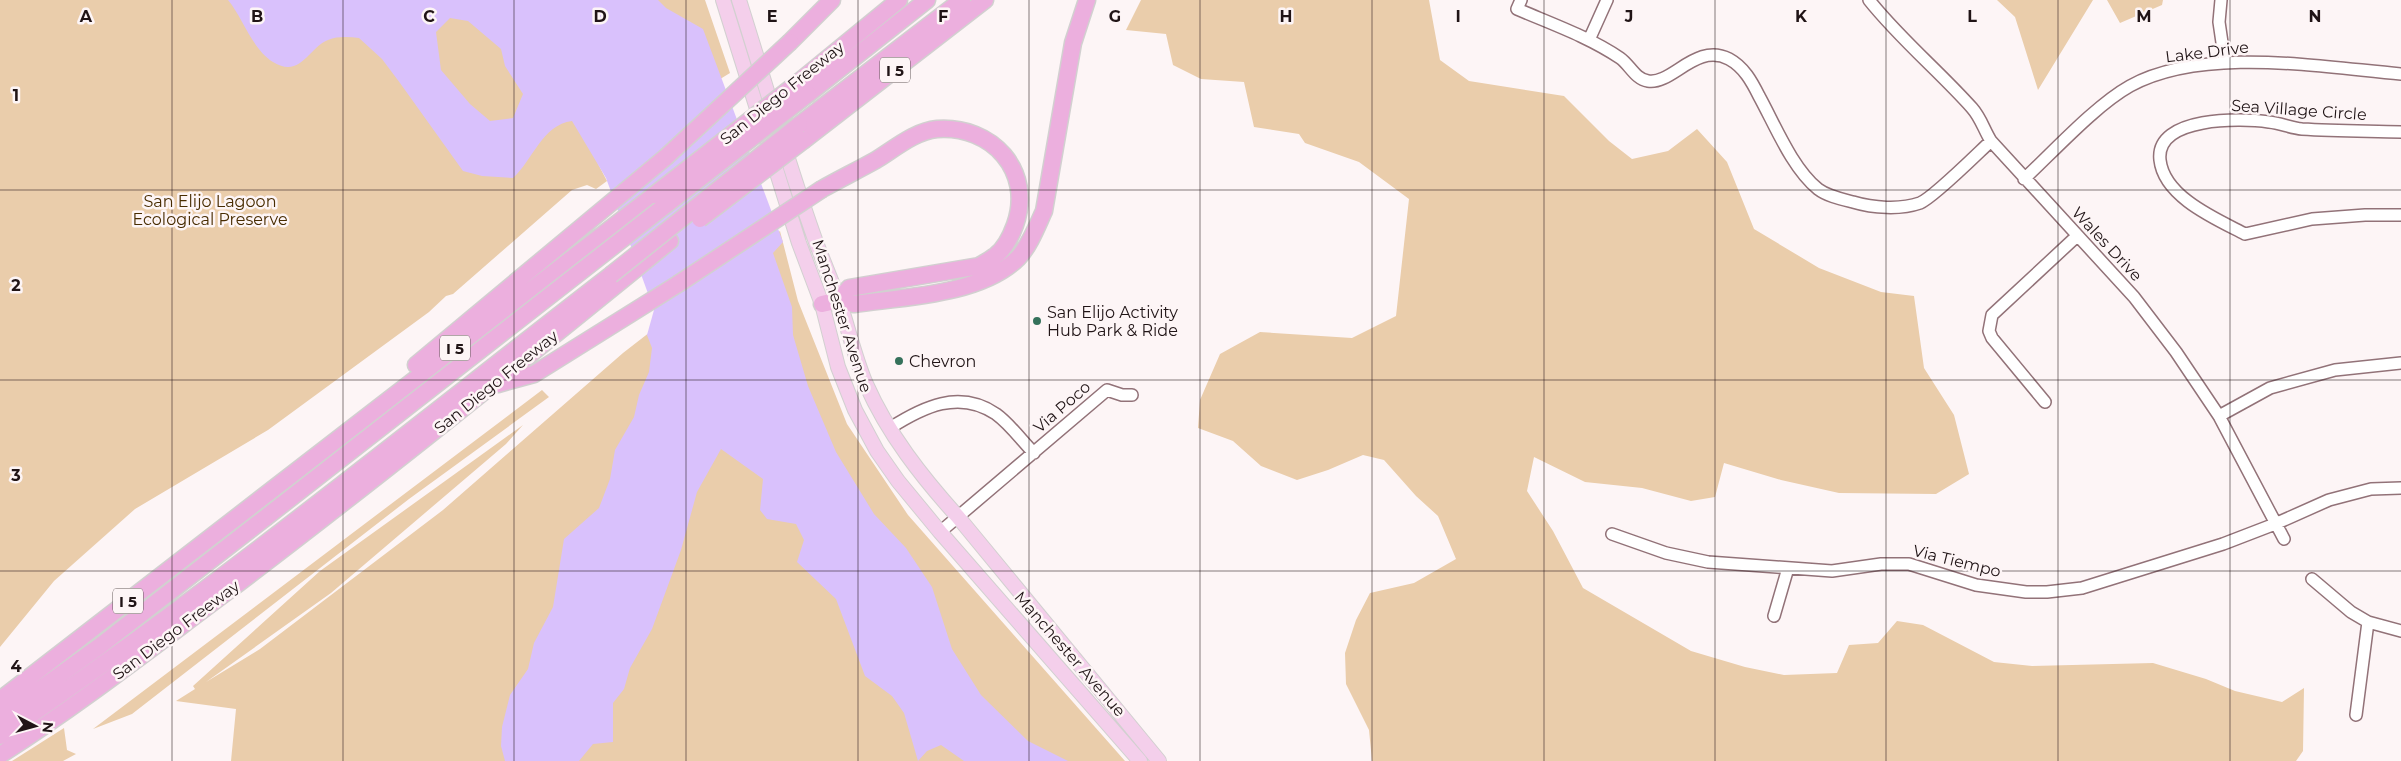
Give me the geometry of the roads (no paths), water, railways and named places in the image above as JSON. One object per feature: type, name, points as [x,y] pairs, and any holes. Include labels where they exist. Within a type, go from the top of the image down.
[{"type":"highway","points":[[256,501],[666,156],[790,42],[832,0]]},
{"type":"highway","name":"San Diego Freeway","points":[[0,700],[256,501],[804,87],[899,0]]},
{"type":"highway","points":[[0,718],[100,646],[265,518],[804,87],[927,0]]},
{"type":"highway","points":[[802,132],[962,0]]},
{"type":"highway","name":"San Diego Freeway","points":[[0,755],[58,718],[257,568],[491,386],[613,280],[670,241],[802,132],[985,0]]},
{"type":"highway","points":[[822,304],[838,300],[854,304],[967,287],[990,279],[1018,257],[1033,235],[1044,211],[1073,43],[1087,0]]},
{"type":"highway","points":[[491,386],[534,374],[626,318],[822,189],[915,136],[934,130],[954,129],[971,132],[990,141],[1005,156],[1016,173],[1020,192],[1020,212],[1011,237],[996,256],[979,266],[849,288],[838,300]]},
{"type":"highway","points":[[0,736],[84,680],[173,614],[613,280]]},
{"type":"main road","name":"Manchester Avenue","points":[[723,0],[799,243],[822,304],[838,368],[855,410],[877,451],[898,481],[940,532],[1140,761]]},
{"type":"main road","name":"Manchester Avenue","points":[[739,0],[817,244],[866,385],[912,464],[1159,761]]},
{"type":"street","points":[[1589,40],[1608,0]]},
{"type":"street","name":"Wales Drive","points":[[1869,0],[1893,30],[1973,109],[1984,124],[1991,141],[2076,236],[2134,297],[2176,352],[2219,416],[2284,539]]},
{"type":"street","points":[[2221,0],[2219,22],[2225,63]]},
{"type":"street","points":[[1519,5],[1621,58],[1637,76],[1649,82],[1666,77],[1688,62],[1709,56],[1728,59],[1747,74],[1802,172],[1819,190],[1832,196],[1865,205],[1904,207],[1922,202],[1991,141]]},
{"type":"street","name":"Lake Drive","points":[[2024,179],[2108,102],[2131,86],[2171,70],[2225,63],[2251,62],[2401,74]]},
{"type":"street","name":"Sea Village Circle","points":[[2401,132],[2300,128],[2269,122],[2227,120],[2178,130],[2161,146],[2160,158],[2162,170],[2183,199],[2245,234],[2312,219],[2365,215],[2401,215]]},
{"type":"street","points":[[2045,402],[1988,331],[1992,315],[2076,236]]},
{"type":"street","points":[[2219,416],[2270,388],[2335,370],[2401,364]]},
{"type":"street","name":"Via Poco","points":[[890,428],[938,403],[969,402],[997,415],[1034,453],[1107,390],[1122,395],[1132,395]]},
{"type":"street","points":[[940,532],[1034,453]]},
{"type":"street","name":"Via Tiempo","points":[[1612,534],[1666,553],[1708,562],[1832,571],[1881,564],[1909,564],[1976,585],[2026,592],[2047,592],[2082,588],[2223,544],[2329,500],[2371,489],[2401,488]]},
{"type":"street","points":[[1774,616],[1788,568]]},
{"type":"street","points":[[2312,579],[2351,612],[2368,622],[2401,631]]},
{"type":"street","points":[[2356,715],[2368,622]]},
{"type":"place","name":"San Elijo Activity Hub Park & Ride","points":[[1037,321]]},
{"type":"place","name":"Chevron","points":[[899,361]]},
{"type":"park label","name":"San Elijo Lagoon Ecological Preserve","points":[[210,210]]}]
